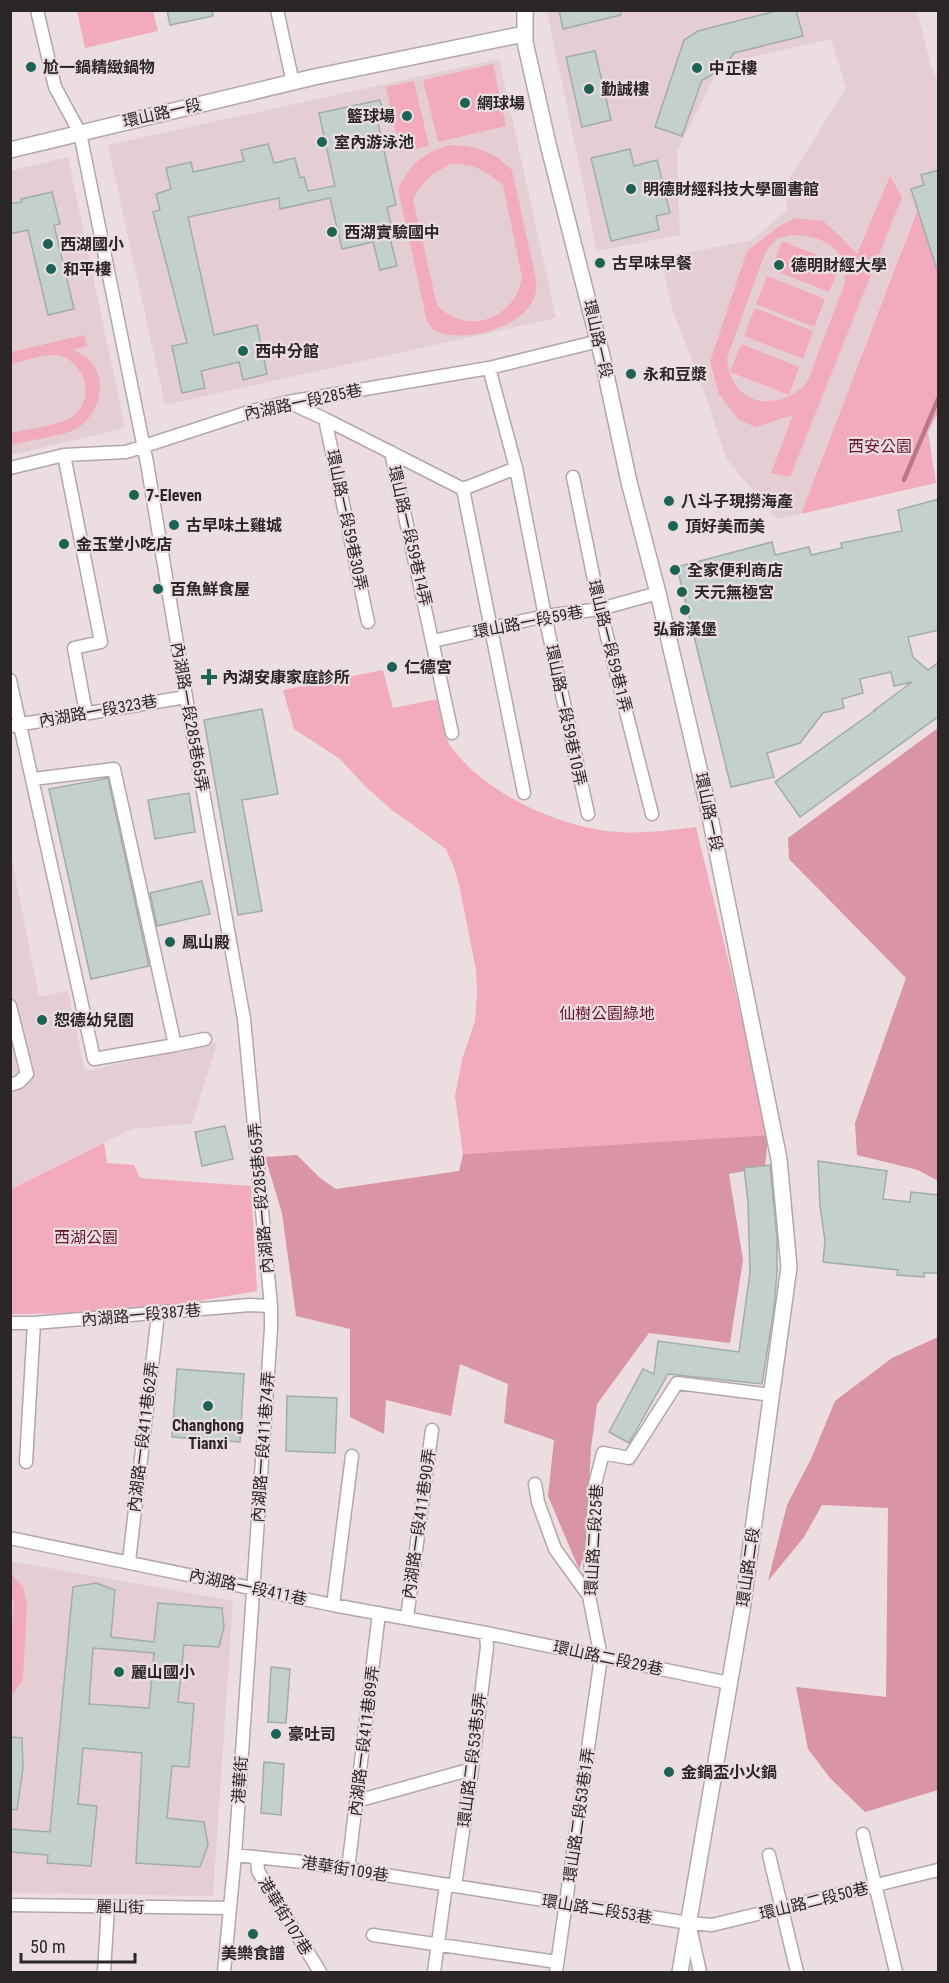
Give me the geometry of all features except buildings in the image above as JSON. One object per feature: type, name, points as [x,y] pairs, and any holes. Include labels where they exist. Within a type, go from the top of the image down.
[{"type":"street","name":"內湖路一段285巷65弄","points":[[37,10],[55,87],[80,133],[143,447],[244,1019],[271,1306]]},
{"type":"street","points":[[277,10],[293,83]]},
{"type":"street","points":[[524,34],[525,10]]},
{"type":"street","name":"環山路一段","points":[[10,150],[293,83],[524,34],[548,144],[599,341],[629,482],[658,593],[708,807],[779,1159]]},
{"type":"street","name":"內湖路一段285巷","points":[[10,468],[64,455],[126,452],[252,411],[288,402],[489,368],[599,341]]},
{"type":"street","name":"環山路一段59巷10弄","points":[[489,368],[516,468],[588,814]]},
{"type":"street","name":"環山路一段59巷14弄","points":[[288,402],[391,452],[452,733]]},
{"type":"street","name":"環山路一段59巷30弄","points":[[326,419],[368,622]]},
{"type":"street","points":[[391,452],[463,489],[516,468]]},
{"type":"street","points":[[64,455],[101,642],[75,648],[86,713]]},
{"type":"street","name":"環山路一段59巷1弄","points":[[573,477],[600,609],[652,814]]},
{"type":"street","points":[[463,489],[524,793]]},
{"type":"street","name":"環山路一段59巷","points":[[433,641],[545,616],[600,609],[658,593]]},
{"type":"street","points":[[10,680],[16,725],[33,778],[94,1059],[205,1039]]},
{"type":"street","name":"內湖路一段323巷","points":[[16,725],[186,697]]},
{"type":"street","points":[[33,778],[114,769],[175,1045]]},
{"type":"street","points":[[10,1006],[27,1074],[19,1082],[10,1085]]},
{"type":"street","name":"環山路二段","points":[[680,1972],[742,1610],[789,1267],[779,1159]]},
{"type":"street","name":"內湖路一段387巷","points":[[10,1323],[158,1314],[250,1305],[271,1306]]},
{"type":"street","name":"內湖路一段411巷74弄","points":[[253,1588],[271,1306]]},
{"type":"street","name":"內湖路一段411巷62弄","points":[[129,1561],[158,1314]]},
{"type":"street","points":[[26,1462],[34,1323]]},
{"type":"street","name":"環山路二段25巷","points":[[601,1657],[589,1596],[595,1484],[603,1453],[629,1458],[677,1383],[772,1395]]},
{"type":"street","name":"內湖路一段411巷90弄","points":[[407,1618],[432,1430]]},
{"type":"street","points":[[333,1605],[352,1456]]},
{"type":"street","points":[[535,1484],[538,1502],[555,1549],[589,1596]]},
{"type":"street","name":"內湖路一段411巷","points":[[10,1538],[333,1605],[486,1633]]},
{"type":"street","name":"港華街","points":[[224,1972],[235,1855],[253,1588]]},
{"type":"street","name":"內湖路一段411巷89弄","points":[[348,1869],[379,1613]]},
{"type":"street","name":"環山路二段29巷","points":[[486,1633],[729,1683]]},
{"type":"street","name":"環山路二段53巷5弄","points":[[434,1972],[437,1944],[472,1769],[487,1647],[486,1633]]},
{"type":"street","name":"環山路二段53巷1弄","points":[[556,1967],[601,1657]]},
{"type":"street","points":[[357,1801],[472,1769]]},
{"type":"street","points":[[863,1834],[896,1972]]},
{"type":"street","name":"港華街109巷","points":[[235,1855],[303,1862],[450,1886]]},
{"type":"street","points":[[769,1855],[797,1972]]},
{"type":"street","name":"港華街107巷","points":[[257,1858],[258,1871],[320,1972]]},
{"type":"street","name":"環山路二段50巷","points":[[689,1923],[712,1925],[939,1870]]},
{"type":"street","name":"環山路二段53巷","points":[[450,1886],[689,1923]]},
{"type":"street","name":"麗山街","points":[[10,1905],[230,1908]]},
{"type":"street","points":[[104,1972],[108,1906]]},
{"type":"street","points":[[689,1923],[700,1972]]},
{"type":"street","points":[[373,1935],[437,1944],[556,1967]]},
{"type":"shaded area","name":"德明財經大學","points":[[547,11],[917,11],[932,70],[938,80],[938,272],[919,204],[801,514],[776,519],[726,458],[707,399],[672,309],[661,258],[752,240],[787,210],[786,184],[846,88],[831,39],[721,64],[677,151],[680,235],[597,251]]},
{"type":"shaded area","name":"西湖實驗國中","points":[[499,59],[556,318],[165,405],[108,145]]},
{"type":"shaded area","name":"西湖國小","points":[[68,157],[125,428],[11,455],[10,171]]},
{"type":"shaded area","points":[[938,728],[938,1181],[918,1170],[857,1155],[855,1123],[906,978],[789,859],[788,838]]},
{"type":"shaded area","name":"恕德幼兒園","points":[[10,849],[39,997],[68,991],[85,1071],[217,1043],[192,1124],[132,1129],[11,1189]]},
{"type":"shaded area","points":[[768,1135],[765,1167],[729,1174],[743,1260],[730,1343],[649,1333],[597,1404],[591,1448],[585,1553],[579,1569],[548,1496],[554,1440],[504,1423],[508,1384],[460,1364],[451,1416],[386,1400],[384,1434],[350,1417],[350,1329],[296,1316],[282,1213],[265,1157],[297,1155],[320,1178],[336,1189],[459,1171],[463,1154]]},
{"type":"shaded area","points":[[938,1337],[938,1790],[865,1812],[830,1778],[808,1749],[796,1687],[886,1697],[888,1508],[822,1505],[804,1537],[768,1581],[787,1505],[811,1459],[835,1401],[892,1358]]},
{"type":"shaded area","name":"麗山國小","points":[[10,1561],[233,1601],[213,1896],[11,1893]]},
{"type":"green space","points":[[77,11],[153,11],[158,31],[85,48]]},
{"type":"green space","name":"網球場","points":[[493,64],[506,126],[438,142],[423,80]]},
{"type":"green space","name":"籃球場","points":[[414,81],[429,146],[400,152],[386,87]]},
{"type":"green space","points":[[449,145],[483,150],[497,157],[512,170],[536,279],[536,291],[525,311],[503,326],[489,331],[460,336],[447,335],[435,330],[427,321],[398,189],[418,161]],"holes":[[[451,164],[467,165],[479,169],[503,185],[522,277],[518,292],[510,304],[500,313],[488,319],[462,320],[449,315],[437,305],[413,200],[433,174]]]},
{"type":"green space","points":[[890,176],[902,197],[790,477],[771,473],[793,415],[756,427],[739,420],[719,394],[710,362],[747,251],[778,227],[795,218],[823,221],[857,254]],"holes":[[[806,236],[825,242],[838,253],[845,271],[845,283],[806,384],[793,394],[773,401],[753,399],[742,392],[734,382],[727,358],[766,251],[778,238]]]},
{"type":"green space","name":"西安公園","points":[[920,203],[938,272],[938,413],[928,432],[936,483],[801,514]]},
{"type":"green space","points":[[782,241],[840,264],[829,292],[771,269]]},
{"type":"green space","points":[[767,276],[825,299],[814,327],[756,304]]},
{"type":"green space","points":[[755,308],[813,331],[803,359],[744,336]]},
{"type":"green space","points":[[84,335],[87,346],[73,350],[92,363],[100,381],[98,400],[89,418],[74,430],[11,445],[11,433],[52,425],[73,416],[84,401],[85,383],[77,366],[61,356],[36,357],[11,364],[11,352]]},
{"type":"green space","points":[[741,344],[799,367],[789,395],[730,372]]},
{"type":"green space","name":"仙樹公園綠地","points":[[383,670],[393,708],[437,699],[444,731],[451,747],[484,780],[526,806],[572,824],[618,832],[647,832],[696,827],[768,1135],[463,1154],[455,1096],[462,1060],[475,1021],[477,992],[476,970],[453,865],[446,849],[392,810],[340,759],[294,729],[283,690]]},
{"type":"green space","name":"西湖公園","points":[[104,1143],[107,1163],[134,1165],[140,1178],[251,1186],[257,1291],[162,1307],[90,1313],[11,1314],[11,1189]]},
{"type":"green space","points":[[10,1573],[23,1587],[27,1604],[23,1680],[11,1697],[10,1645],[14,1604],[11,1597]]},
{"type":"waterway","points":[[904,480],[938,399]]},
{"type":"place","name":"尬一鍋精緻鍋物","points":[[31,67]]},
{"type":"place","name":"中正樓","points":[[697,68]]},
{"type":"place","name":"勤誠樓","points":[[589,89]]},
{"type":"place","name":"網球場","points":[[465,103]]},
{"type":"place","name":"籃球場","points":[[407,116]]},
{"type":"place","name":"室內游泳池","points":[[322,142]]},
{"type":"place","name":"明德財經科技大學圖書館","points":[[631,189]]},
{"type":"place","name":"西湖實驗國中","points":[[332,232]]},
{"type":"place","name":"西湖國小","points":[[48,244]]},
{"type":"place","name":"古早味早餐","points":[[600,263]]},
{"type":"place","name":"德明財經大學","points":[[779,265]]},
{"type":"place","name":"和平樓","points":[[51,269]]},
{"type":"place","name":"西中分館","points":[[243,351]]},
{"type":"place","name":"永和豆漿","points":[[631,374]]},
{"type":"place","name":"7-Eleven","points":[[134,495]]},
{"type":"place","name":"八斗子現撈海產","points":[[669,501]]},
{"type":"place","name":"古早味土雞城","points":[[174,525]]},
{"type":"place","name":"頂好美而美","points":[[673,526]]},
{"type":"place","name":"金玉堂小吃店","points":[[64,544]]},
{"type":"place","name":"全家便利商店","points":[[675,570]]},
{"type":"place","name":"百魚鮮食屋","points":[[158,589]]},
{"type":"place","name":"天元無極宮","points":[[682,592]]},
{"type":"place","name":"弘爺漢堡","points":[[685,610]]},
{"type":"place","name":"仁德宮","points":[[392,667]]},
{"type":"place","name":"內湖安康家庭診所","points":[[209,677]]},
{"type":"place","name":"鳳山殿","points":[[170,942]]},
{"type":"place","name":"恕德幼兒園","points":[[42,1020]]},
{"type":"place","name":"Changhong Tianxi","points":[[208,1406]]},
{"type":"place","name":"麗山國小","points":[[119,1672]]},
{"type":"place","name":"豪吐司","points":[[276,1734]]},
{"type":"place","name":"金鍋盃小火鍋","points":[[669,1772]]},
{"type":"place","name":"美樂食譜","points":[[253,1934]]}]
